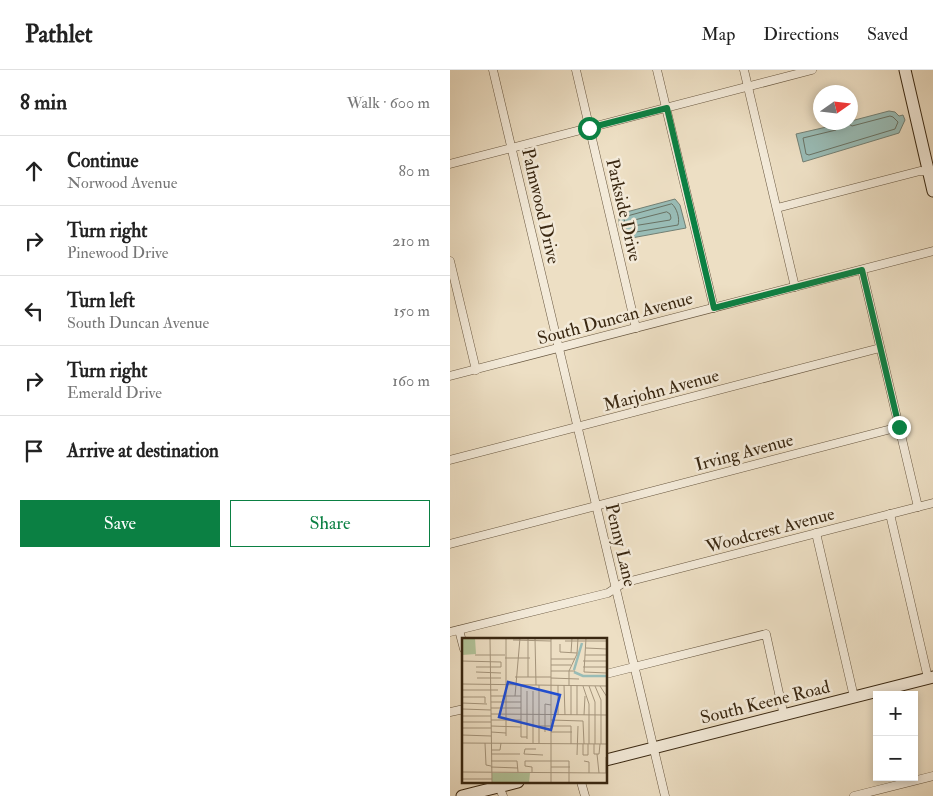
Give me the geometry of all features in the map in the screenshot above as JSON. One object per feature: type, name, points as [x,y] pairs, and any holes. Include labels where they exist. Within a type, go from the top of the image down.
[{"type":"main road","points":[[904,70],[931,172],[933,191]]},
{"type":"main road","name":"South Keene Road","points":[[608,760],[931,677]]},
{"type":"main road","points":[[462,796],[512,784]]},
{"type":"street","name":"Palmwood Drive","points":[[493,70],[559,349]]},
{"type":"street","name":"Parkside Drive","points":[[576,70],[636,328]]},
{"type":"street","points":[[658,70],[714,308]]},
{"type":"street","points":[[744,70],[795,287]]},
{"type":"street","points":[[450,164],[812,70]]},
{"type":"street","points":[[777,208],[920,171],[931,172]]},
{"type":"street","name":"South Duncan Avenue","points":[[450,376],[933,251]]},
{"type":"street","points":[[450,262],[476,370]]},
{"type":"street","points":[[862,270],[918,507]]},
{"type":"street","name":"Marjohn Avenue","points":[[450,460],[880,348]]},
{"type":"street","name":"Penny Lane","points":[[559,349],[665,796]]},
{"type":"street","name":"Irving Avenue","points":[[450,544],[899,427]]},
{"type":"street","name":"Woodcrest Avenue","points":[[450,632],[608,593],[623,583],[933,503]]},
{"type":"street","points":[[890,514],[931,677]]},
{"type":"street","points":[[816,533],[854,697]]},
{"type":"street","points":[[459,630],[462,641]]},
{"type":"street","points":[[608,674],[766,634],[784,716]]},
{"type":"street","points":[[854,796],[933,776]]},
{"type":"water","points":[[889,111],[895,112],[899,116],[903,115],[905,120],[899,133],[803,162],[796,134],[814,130],[858,130],[858,119]]},
{"type":"water","points":[[675,199],[680,205],[686,228],[626,239],[619,225],[619,214]]},
{"type":"route","points":[[589,128],[667,108],[714,308],[862,270],[899,427]]}]
